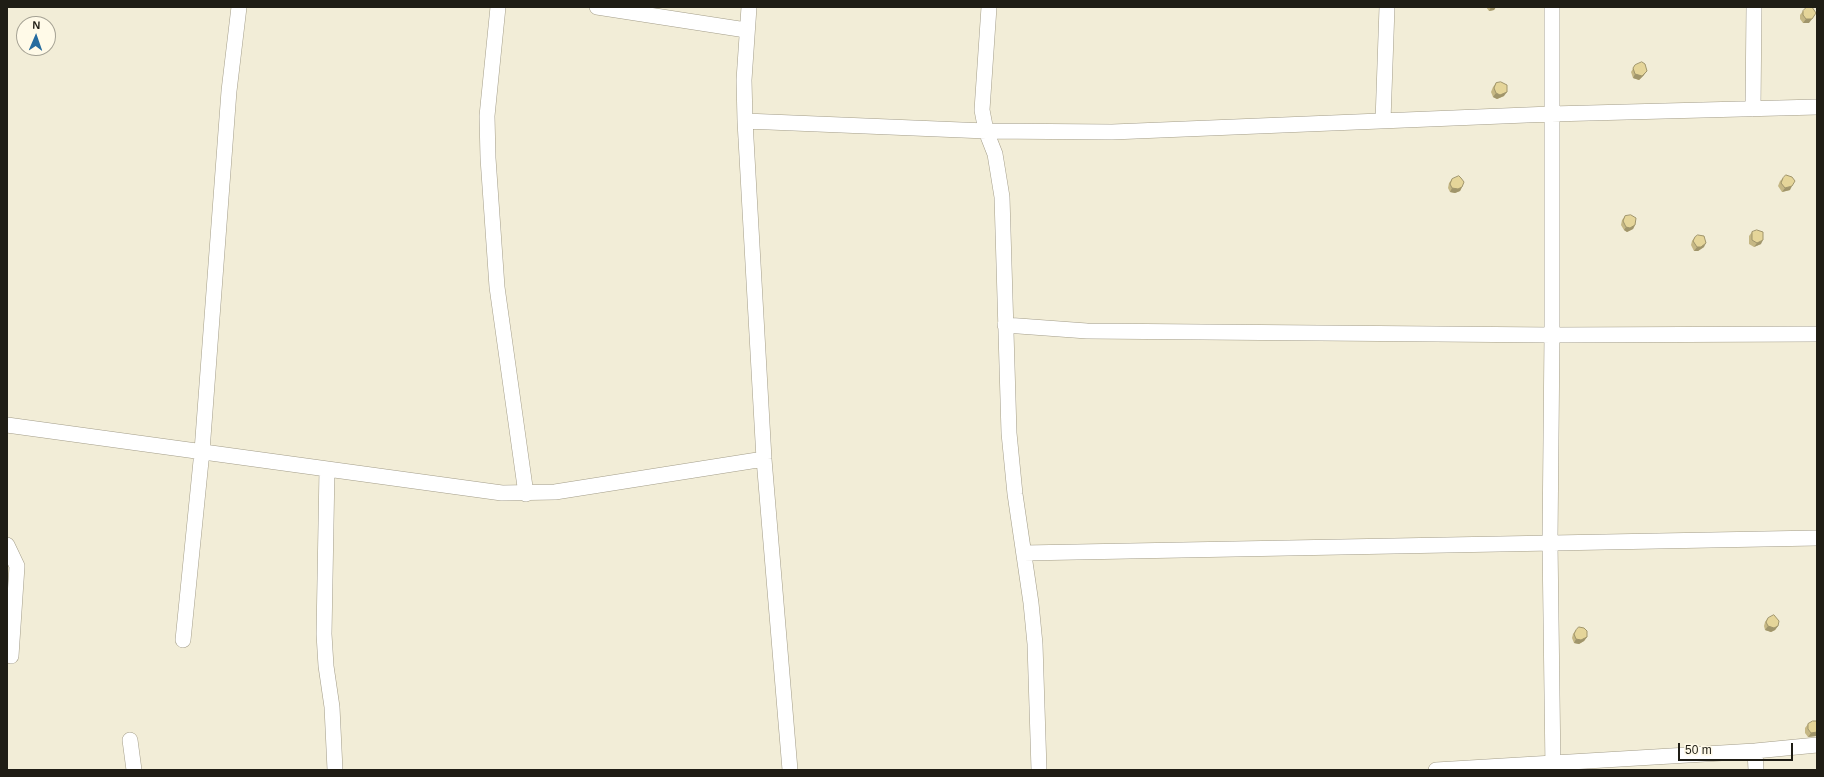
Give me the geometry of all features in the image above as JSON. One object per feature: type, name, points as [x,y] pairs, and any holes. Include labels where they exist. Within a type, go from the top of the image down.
[{"type":"street","points":[[182,640],[202,452],[229,91],[239,7]]},
{"type":"street","points":[[498,7],[487,116],[488,158],[497,287],[526,494]]},
{"type":"street","points":[[597,7],[746,30]]},
{"type":"street","points":[[749,7],[746,30],[744,80],[745,121],[764,459],[790,770]]},
{"type":"street","points":[[989,7],[982,110],[986,131],[995,154],[1002,196],[1009,433],[1015,494],[1035,644],[1039,770]]},
{"type":"street","points":[[1383,121],[1387,7]]},
{"type":"street","points":[[1552,7],[1552,335],[1550,542],[1553,766]]},
{"type":"street","points":[[1753,109],[1754,7]]},
{"type":"street","points":[[745,121],[986,131],[1112,132],[1551,114],[1817,108]]},
{"type":"street","points":[[1005,325],[1087,331],[1552,335],[1817,334]]},
{"type":"street","points":[[7,425],[470,490],[526,494],[555,492],[764,459]]},
{"type":"street","points":[[327,469],[324,634],[326,666],[332,707],[335,770]]},
{"type":"street","points":[[1024,553],[1817,538]]},
{"type":"street","points":[[7,545],[17,566],[11,656]]},
{"type":"street","points":[[130,740],[134,770]]},
{"type":"street","points":[[1436,770],[1553,766],[1817,746]]},
{"type":"street","points":[[1755,751],[1756,770]]},
{"type":"building","points":[[1807,7],[1812,7],[1816,13],[1812,19],[1806,19],[1803,15],[1803,11]]},
{"type":"building","points":[[1642,62],[1645,64],[1647,71],[1642,76],[1635,74],[1633,68],[1635,65]]},
{"type":"building","points":[[1501,82],[1507,85],[1507,92],[1500,95],[1496,93],[1494,88],[1496,83]]},
{"type":"building","points":[[1786,175],[1792,177],[1795,181],[1792,186],[1785,188],[1781,183]]},
{"type":"building","points":[[1459,176],[1464,182],[1462,187],[1458,189],[1452,188],[1450,184],[1452,179]]},
{"type":"building","points":[[1631,215],[1636,218],[1635,225],[1630,228],[1626,227],[1623,221],[1625,216]]},
{"type":"building","points":[[1757,230],[1763,232],[1763,240],[1757,243],[1752,240],[1752,232]]},
{"type":"building","points":[[1698,235],[1704,236],[1706,243],[1701,247],[1697,247],[1693,241]]},
{"type":"building","points":[[1774,615],[1779,621],[1778,626],[1774,628],[1768,626],[1766,622],[1768,618]]},
{"type":"building","points":[[1579,627],[1584,628],[1587,631],[1587,637],[1581,640],[1576,639],[1574,634]]},
{"type":"building","points":[[1813,721],[1817,721],[1817,732],[1811,733],[1808,729],[1808,724]]}]
